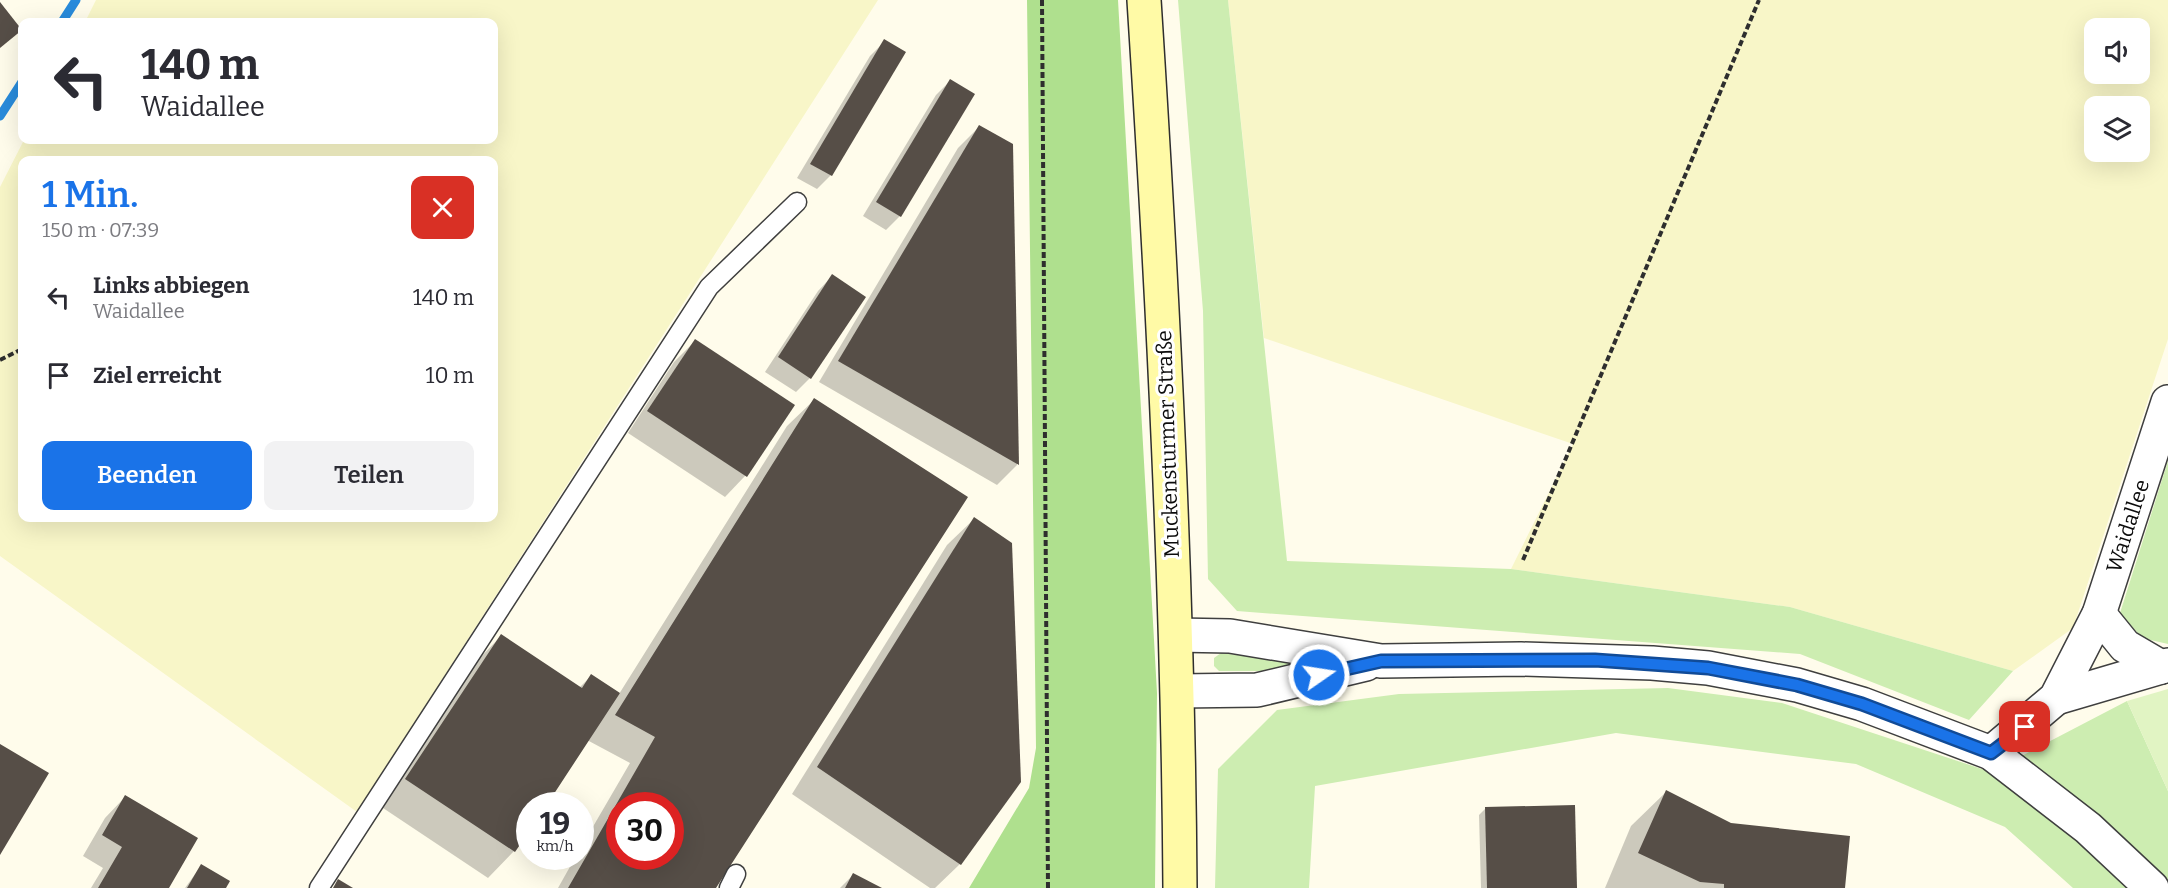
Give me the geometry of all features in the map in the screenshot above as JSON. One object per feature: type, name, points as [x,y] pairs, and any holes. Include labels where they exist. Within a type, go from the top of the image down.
[{"type":"main road","name":"Muckensturmer Straße","points":[[1144,0],[1161,269],[1179,691],[1180,888]]},
{"type":"street","name":"Waidallee","points":[[1991,753],[2056,698],[2099,614],[2168,402]]},
{"type":"street","points":[[2099,614],[2125,646],[2165,666]]},
{"type":"street","points":[[1176,635],[1230,636],[1381,661],[1595,660],[1708,668],[1797,685],[1862,704],[1991,753],[2088,828],[2152,888]]},
{"type":"street","points":[[1179,691],[1257,690],[1381,661]]},
{"type":"street","points":[[2056,698],[2165,666]]},
{"type":"lane","points":[[319,888],[709,287],[797,202]]},
{"type":"path","points":[[1042,0],[1048,888]]},
{"type":"path","points":[[1523,560],[1759,0]]},
{"type":"path","points":[[0,360],[18,351]]},
{"type":"shaded area","points":[[96,0],[878,0],[357,812],[0,556],[0,187],[22,144],[498,144],[498,18],[87,18]]},
{"type":"shaded area","points":[[1228,0],[2168,0],[2168,339],[2073,628],[2013,671],[1790,607],[1511,569],[1573,444],[1264,338]]},
{"type":"green space","points":[[1027,0],[1118,0],[1157,693],[1155,888],[969,888],[1029,788],[1036,748]]},
{"type":"green space","points":[[1178,0],[1228,0],[1287,561],[1511,569],[1790,607],[2013,671],[1969,720],[1800,654],[1237,611],[1208,579],[1203,311]]},
{"type":"green space","points":[[2168,461],[2168,644],[2142,638],[2120,613]]},
{"type":"green space","points":[[1221,653],[1304,663],[1304,671],[1219,671],[1214,666],[1214,658]]},
{"type":"green space","points":[[1668,688],[1782,703],[1991,772],[2127,701],[2168,791],[2168,888],[2073,888],[2005,827],[1856,764],[1616,733],[1315,786],[1309,888],[1215,888],[1218,769],[1277,710],[1399,694]]},
{"type":"green space","points":[[2168,689],[2168,791],[2127,701]]},
{"type":"building","points":[[0,2],[18,25],[18,33],[0,48]]},
{"type":"building","points":[[884,39],[906,52],[832,176],[810,164]]},
{"type":"building","points":[[950,79],[975,94],[901,217],[876,202]]},
{"type":"building","points":[[979,125],[1013,144],[1019,465],[838,361]]},
{"type":"building","points":[[832,274],[866,297],[811,379],[778,357]]},
{"type":"building","points":[[695,339],[795,405],[747,477],[647,411]]},
{"type":"building","points":[[814,398],[968,497],[716,888],[568,888],[578,870],[594,870],[594,843],[606,822],[606,870],[684,870],[684,792],[623,792],[655,737],[615,715]]},
{"type":"building","points":[[974,517],[1012,543],[1021,782],[961,865],[817,767]]},
{"type":"building","points":[[501,634],[582,688],[591,674],[620,693],[555,792],[516,792],[515,852],[405,779]]},
{"type":"building","points":[[0,744],[49,773],[0,855]]},
{"type":"building","points":[[1666,790],[1731,823],[1850,836],[1845,888],[1724,888],[1724,884],[1700,882],[1638,853]]},
{"type":"building","points":[[125,795],[198,838],[169,888],[98,888],[122,847],[102,835]]},
{"type":"building","points":[[1575,805],[1577,888],[1487,888],[1485,807]]},
{"type":"building","points":[[201,864],[230,881],[226,888],[187,888]]},
{"type":"building","points":[[853,873],[882,888],[845,888]]},
{"type":"building","points":[[338,879],[353,888],[333,888]]},
{"type":"waterway","points":[[65,18],[76,0]]},
{"type":"waterway","points":[[0,116],[18,88]]},
{"type":"route","points":[[1319,675],[1381,661],[1521,659],[1652,663],[1708,668],[1797,685],[1917,723],[1991,753],[2025,727]]}]
